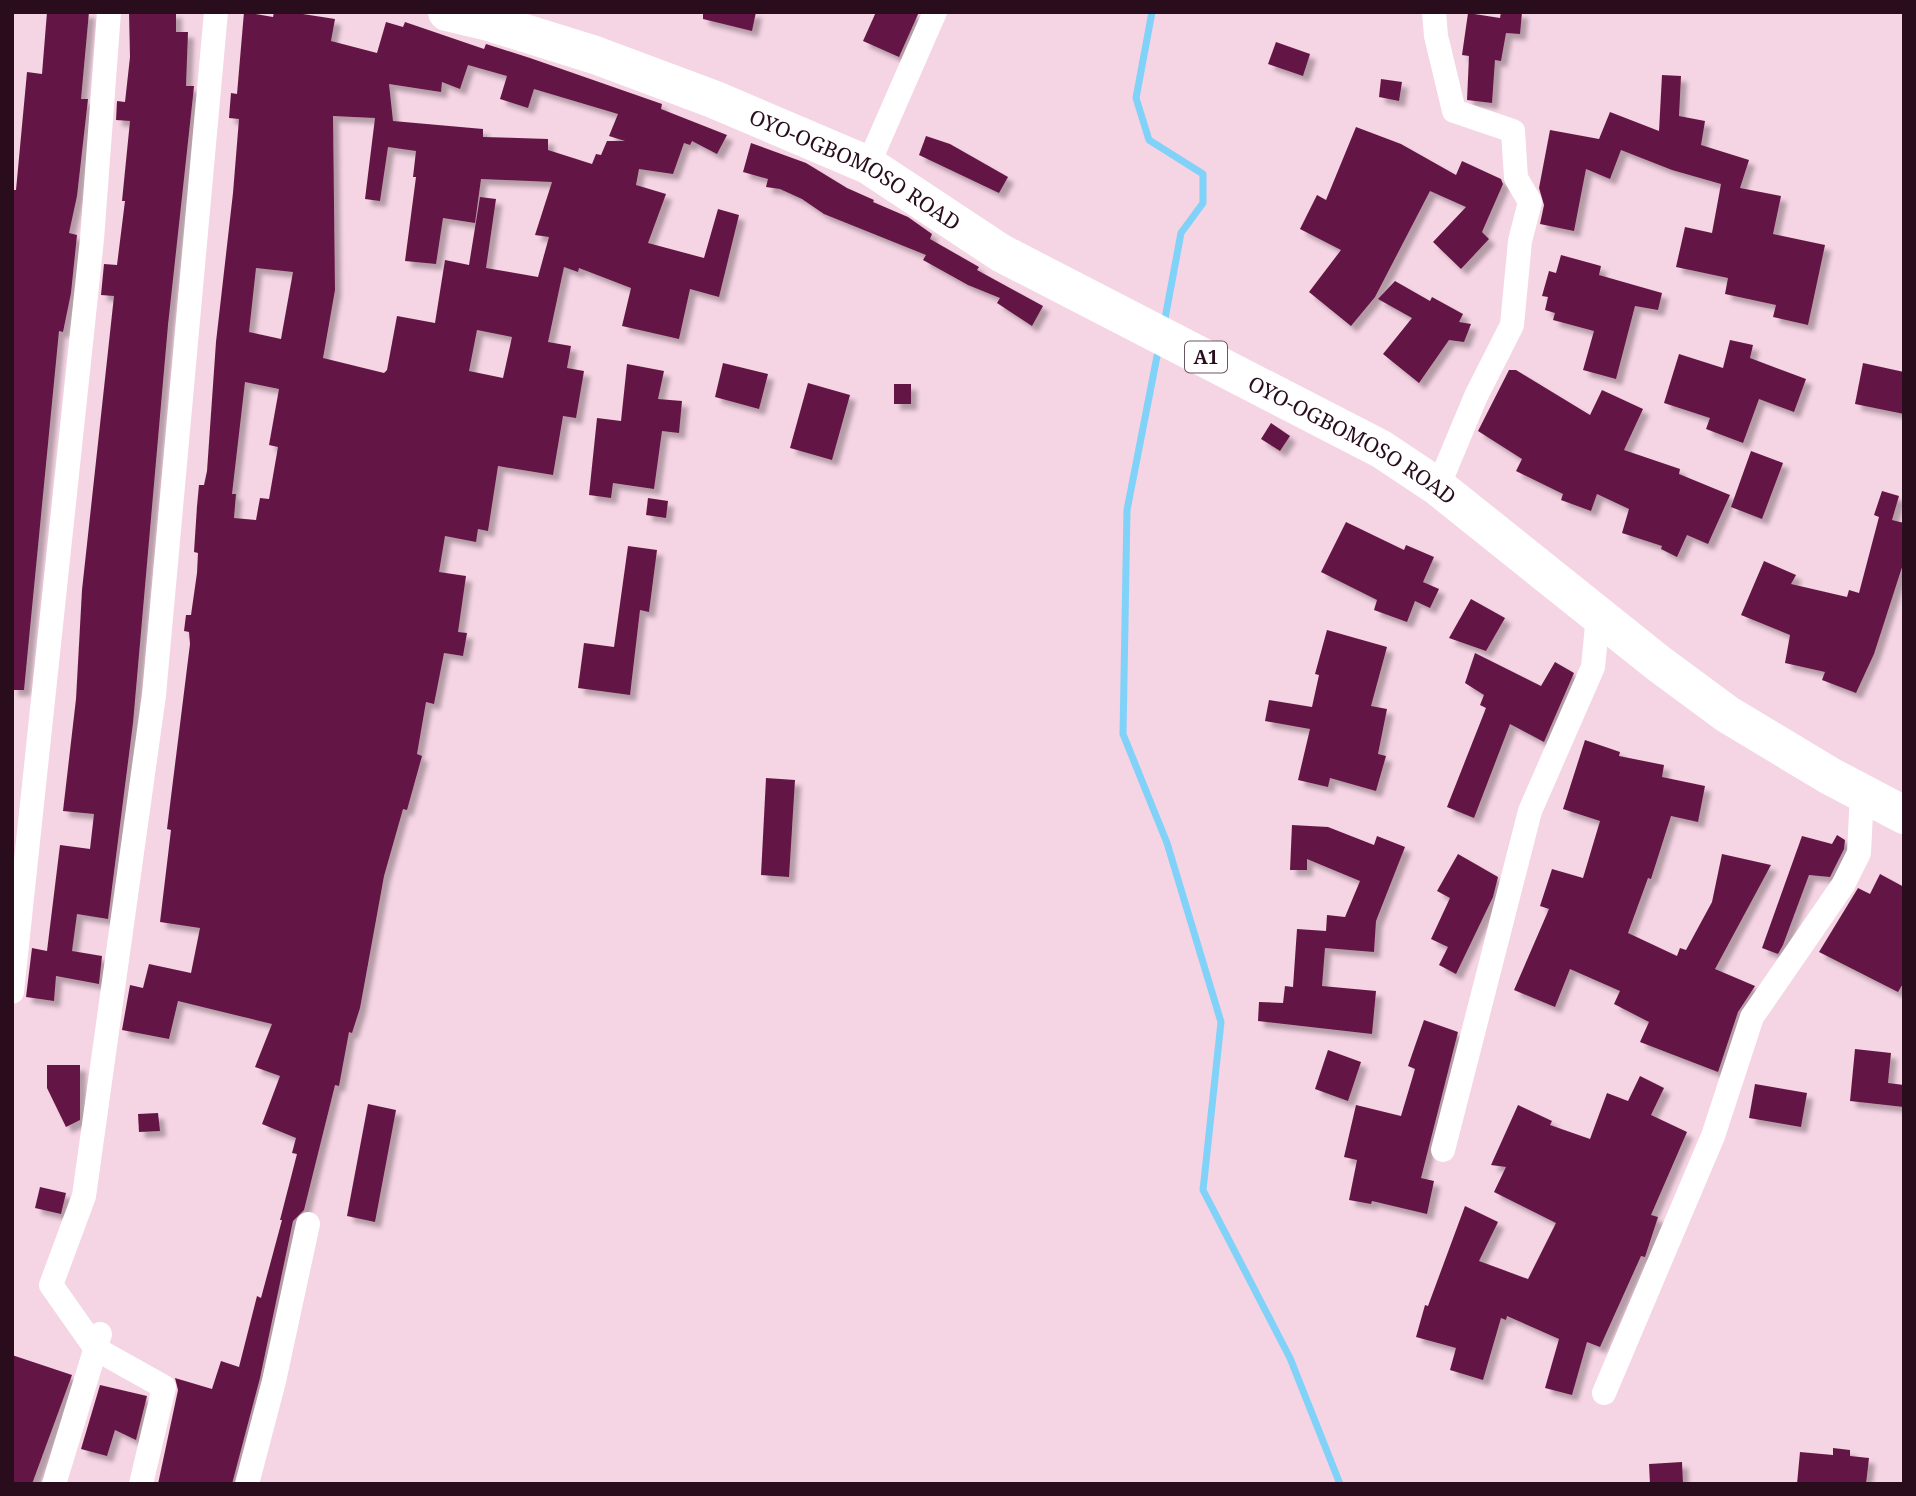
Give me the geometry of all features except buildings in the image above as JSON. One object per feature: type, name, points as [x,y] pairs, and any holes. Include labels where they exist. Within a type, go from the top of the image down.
[{"type":"highway","name":"OYO-OGBOMOSO ROAD","points":[[447,12],[489,22],[595,55],[713,99],[868,165],[1001,253],[1303,406],[1381,449],[1438,487],[1727,714],[1904,816]]},
{"type":"street","points":[[12,992],[92,239],[109,12]]},
{"type":"street","points":[[141,1484],[164,1387],[98,1340],[51,1285],[84,1196],[154,695],[216,12]]},
{"type":"street","points":[[868,165],[935,12]]},
{"type":"street","points":[[1434,12],[1436,36],[1454,111],[1513,131],[1516,177],[1530,202],[1520,241],[1512,325],[1476,396],[1438,487]]},
{"type":"street","points":[[1443,1150],[1530,811],[1593,667],[1598,615]]},
{"type":"street","points":[[1604,1393],[1713,1136],[1752,1017],[1843,885],[1859,853],[1862,793]]},
{"type":"street","points":[[247,1484],[274,1381],[308,1224]]},
{"type":"street","points":[[54,1484],[98,1340]]},
{"type":"waterway","points":[[1152,12],[1136,98],[1149,140],[1203,174],[1203,203],[1181,233],[1164,324]]},
{"type":"waterway","points":[[1159,346],[1127,510],[1123,734],[1167,843],[1221,1022],[1203,1190],[1290,1358],[1340,1484]]}]
